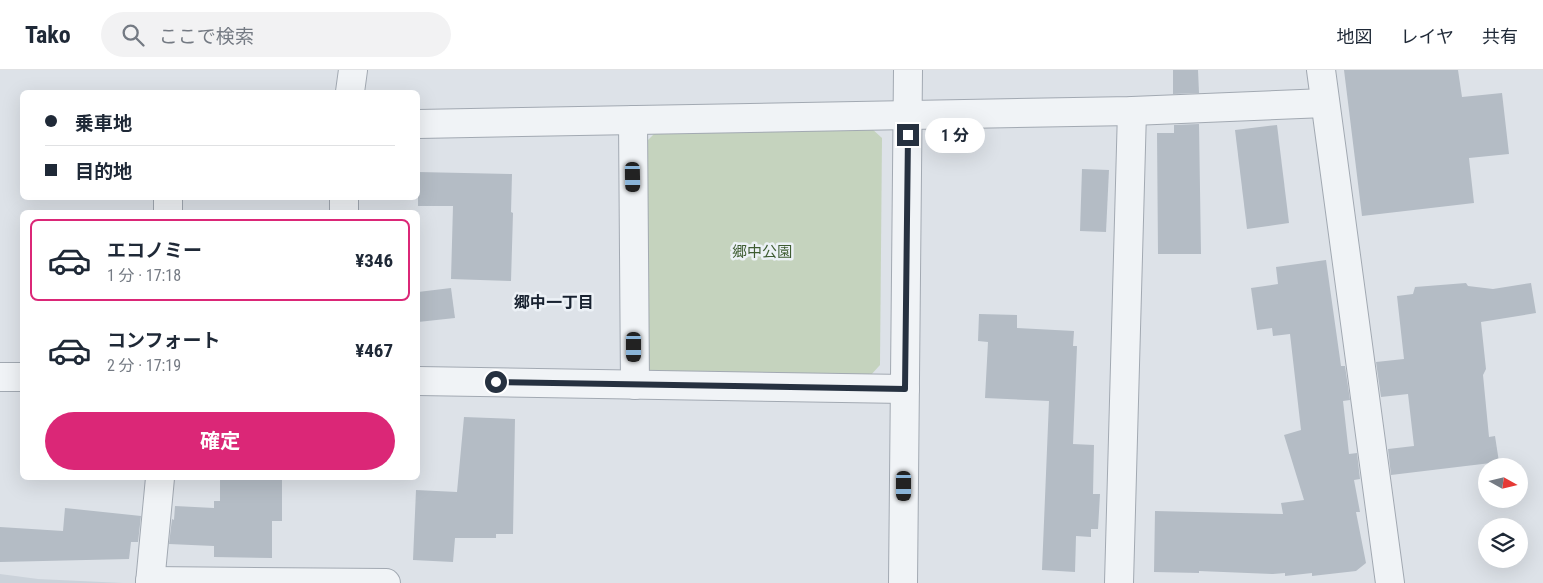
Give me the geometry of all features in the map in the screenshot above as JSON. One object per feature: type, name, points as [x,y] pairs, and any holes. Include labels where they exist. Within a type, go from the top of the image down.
[{"type":"street","points":[[350,90],[353,70]]},
{"type":"street","points":[[904,583],[908,70]]},
{"type":"street","points":[[1320,70],[1390,583]]},
{"type":"street","points":[[420,124],[1132,111],[1324,103]]},
{"type":"street","points":[[1119,583],[1132,111]]},
{"type":"street","points":[[633,120],[635,385]]},
{"type":"street","points":[[0,377],[20,377]]},
{"type":"street","points":[[420,381],[905,389]]},
{"type":"street","points":[[160,480],[150,582],[386,583]]},
{"type":"shaded area","points":[[0,574],[38,579],[123,583],[0,583]]},
{"type":"green space","name":"郷中公園","points":[[871,128],[882,138],[880,365],[870,376],[651,371],[642,361],[645,143],[655,133]]},
{"type":"building","points":[[1173,70],[1198,70],[1199,93],[1173,94]]},
{"type":"building","points":[[1344,70],[1458,70],[1462,97],[1502,93],[1509,154],[1469,158],[1474,203],[1362,216]]},
{"type":"building","points":[[1199,124],[1201,254],[1158,254],[1157,133],[1174,133],[1174,125]]},
{"type":"building","points":[[1277,125],[1289,223],[1247,229],[1235,130]]},
{"type":"building","points":[[1082,169],[1109,170],[1106,232],[1080,231]]},
{"type":"building","points":[[420,172],[512,174],[511,281],[451,279],[453,206],[418,206],[418,200],[420,200]]},
{"type":"building","points":[[1326,260],[1341,366],[1345,366],[1350,400],[1343,401],[1349,454],[1357,453],[1360,479],[1354,480],[1360,512],[1356,512],[1366,563],[1356,571],[1312,576],[1312,573],[1285,576],[1285,573],[1154,572],[1155,511],[1283,514],[1281,503],[1304,500],[1284,435],[1301,430],[1290,334],[1273,336],[1272,328],[1257,330],[1251,288],[1278,284],[1276,267]]},
{"type":"building","points":[[1466,283],[1468,286],[1493,289],[1531,283],[1536,313],[1481,322],[1486,369],[1483,375],[1489,437],[1495,436],[1498,458],[1478,458],[1478,465],[1391,475],[1388,449],[1414,446],[1408,394],[1381,397],[1376,362],[1404,359],[1397,296],[1413,294],[1415,287]]},
{"type":"building","points":[[451,288],[455,318],[420,322],[420,292]]},
{"type":"building","points":[[979,314],[1017,315],[1017,328],[1074,331],[1073,346],[1077,346],[1073,444],[1094,445],[1093,494],[1100,494],[1098,529],[1091,529],[1091,537],[1076,536],[1075,572],[1042,570],[1049,401],[985,398],[988,342],[978,341]]},
{"type":"building","points":[[464,417],[515,419],[513,534],[496,534],[496,538],[455,538],[453,562],[413,560],[416,490],[457,492]]},
{"type":"building","points":[[220,480],[282,480],[282,521],[272,521],[272,558],[214,557],[214,546],[169,544],[175,506],[214,508],[214,501],[220,501]]},
{"type":"building","points":[[65,508],[141,516],[138,542],[131,542],[129,559],[0,562],[0,527],[63,531]]},
{"type":"district","name":"郷中一丁目","points":[[554,302]]},
{"type":"route","points":[[496,382],[905,389],[908,135]]}]
